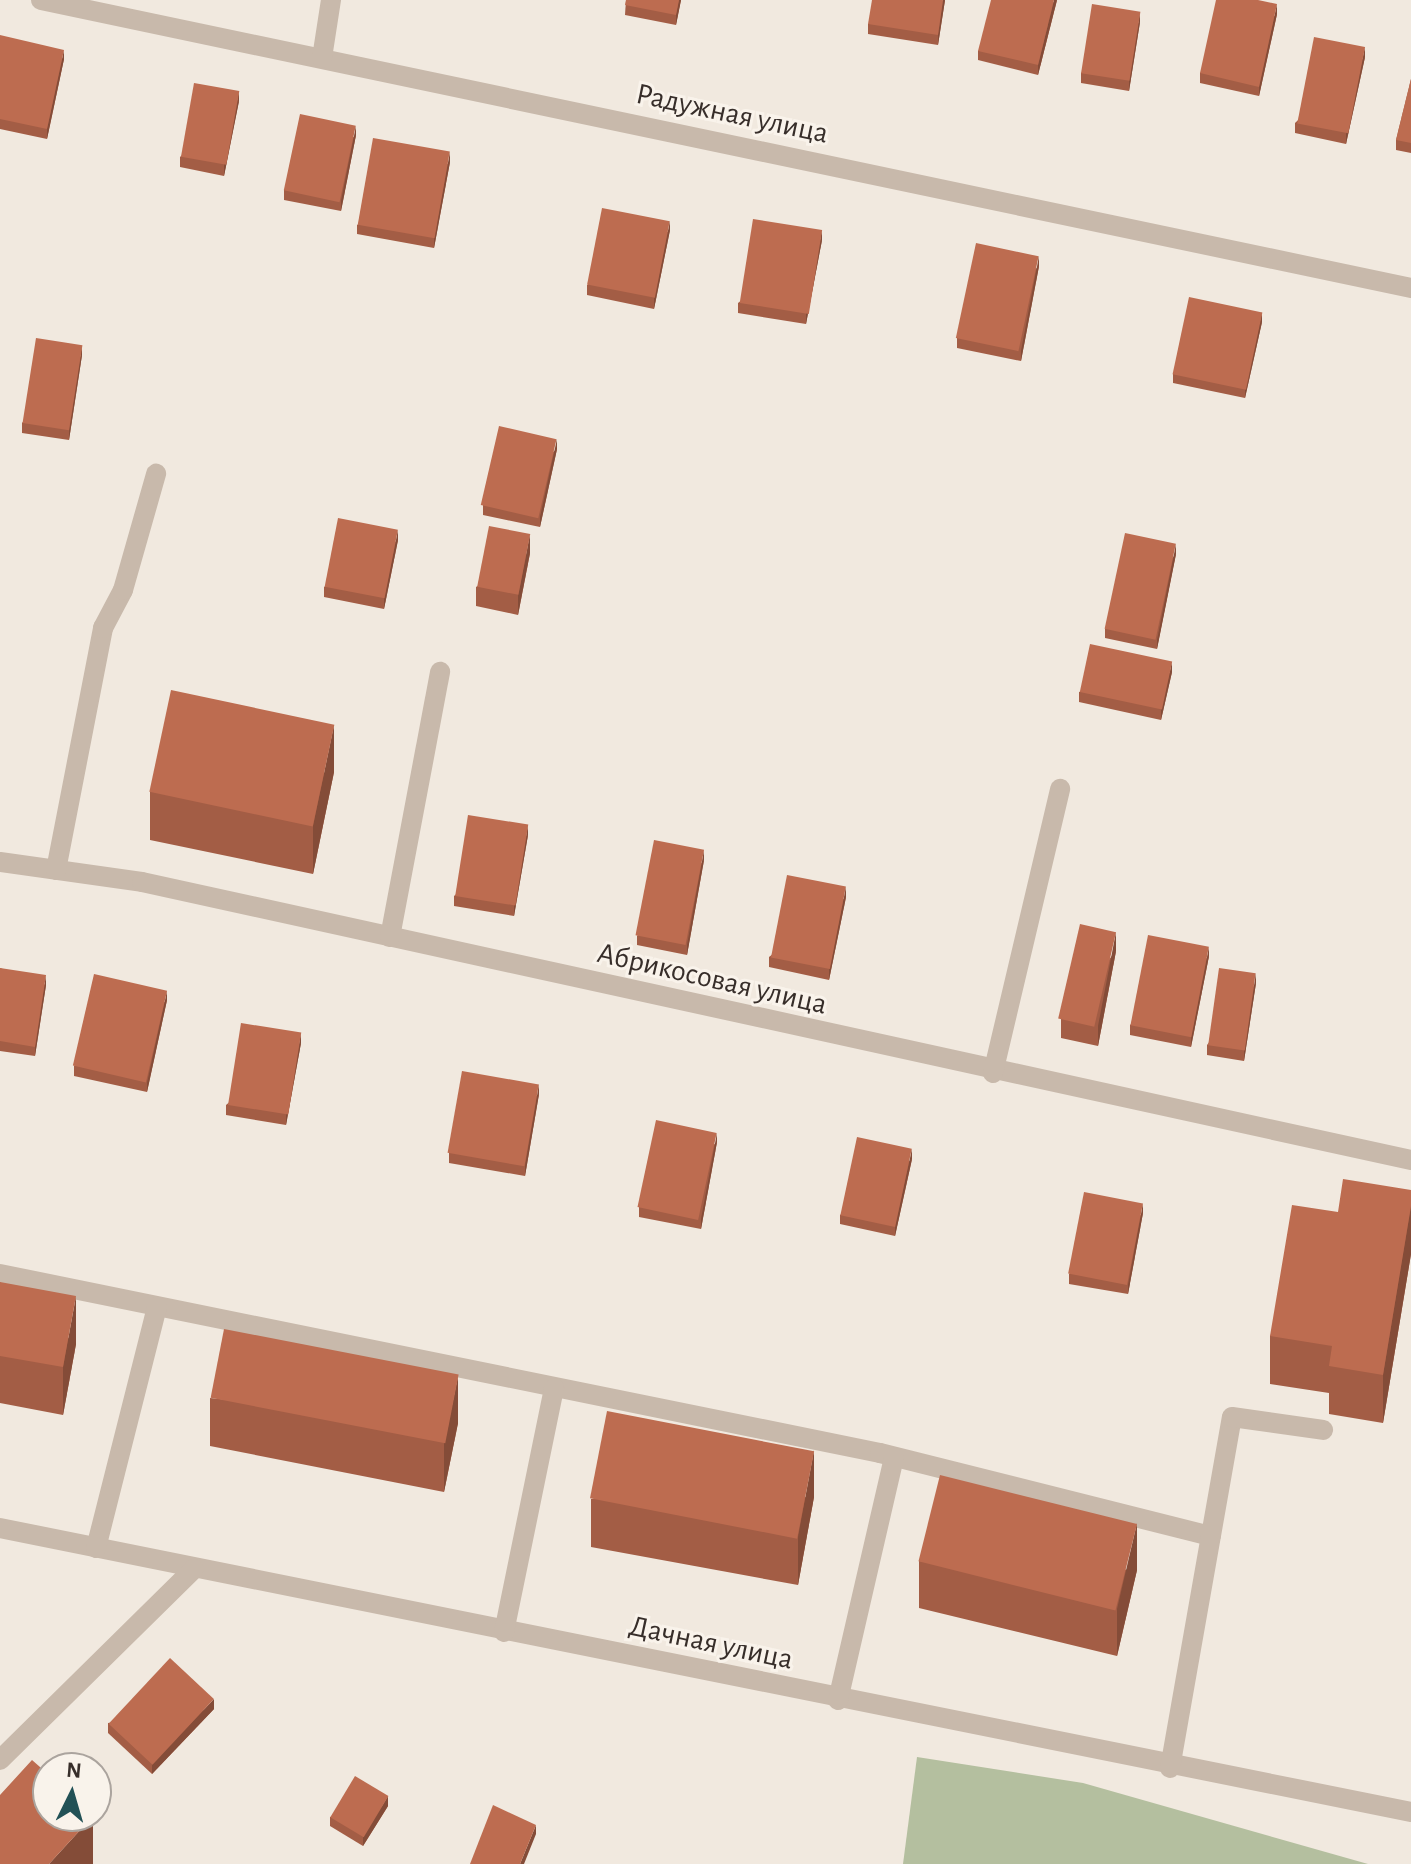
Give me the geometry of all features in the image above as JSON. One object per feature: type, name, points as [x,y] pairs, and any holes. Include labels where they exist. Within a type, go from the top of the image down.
[{"type":"street","name":"Радужная улица","points":[[41,0],[1411,288]]},
{"type":"street","points":[[322,58],[331,0]]},
{"type":"street","points":[[56,870],[103,628],[123,590],[156,474]]},
{"type":"street","points":[[390,937],[440,672]]},
{"type":"street","points":[[993,1073],[1060,789]]},
{"type":"street","name":"Абрикосовая улица","points":[[0,862],[56,870],[390,937],[993,1073],[1411,1160]]},
{"type":"street","points":[[0,1274],[894,1457],[1211,1536]]},
{"type":"street","points":[[96,1548],[157,1307]]},
{"type":"street","points":[[504,1632],[554,1388]]},
{"type":"street","points":[[1170,1768],[1232,1417],[1323,1430]]},
{"type":"street","points":[[838,1700],[894,1457]]},
{"type":"street","name":"Дачная улица","points":[[0,1528],[1170,1768],[1411,1812]]},
{"type":"street","points":[[0,1760],[194,1569]]},
{"type":"green space","points":[[917,1757],[1083,1783],[1368,1864],[903,1864]]},
{"type":"building","points":[[626,0],[679,0],[676,15],[625,5]]},
{"type":"building","points":[[872,0],[943,0],[938,35],[868,24]]},
{"type":"building","points":[[991,0],[1054,0],[1038,65],[978,51]]},
{"type":"building","points":[[1216,0],[1258,0],[1277,4],[1259,87],[1200,73]]},
{"type":"building","points":[[1092,4],[1140,12],[1129,81],[1081,73]]},
{"type":"building","points":[[0,35],[64,50],[47,129],[0,119]]},
{"type":"building","points":[[1314,37],[1365,47],[1348,133],[1297,123]]},
{"type":"building","points":[[1411,79],[1411,143],[1396,140]]},
{"type":"building","points":[[194,83],[239,91],[226,165],[181,157]]},
{"type":"building","points":[[300,114],[356,126],[340,202],[284,190]]},
{"type":"building","points":[[373,138],[450,152],[435,238],[358,225]]},
{"type":"building","points":[[602,208],[670,221],[655,298],[587,285]]},
{"type":"building","points":[[753,219],[822,230],[809,314],[740,303]]},
{"type":"building","points":[[976,243],[1039,256],[1018,351],[956,338]]},
{"type":"building","points":[[1189,297],[1262,313],[1246,390],[1173,374]]},
{"type":"building","points":[[36,338],[82,345],[69,430],[23,423]]},
{"type":"building","points":[[499,426],[556,439],[538,518],[481,505]]},
{"type":"building","points":[[338,518],[398,530],[385,598],[325,587]]},
{"type":"building","points":[[489,526],[530,534],[518,595],[477,587]]},
{"type":"building","points":[[1125,533],[1176,544],[1155,640],[1105,629]]},
{"type":"building","points":[[1090,644],[1172,661],[1162,709],[1080,692]]},
{"type":"building","points":[[171,690],[334,725],[313,826],[149,792]]},
{"type":"building","points":[[468,815],[528,825],[515,906],[455,896]]},
{"type":"building","points":[[654,840],[704,850],[686,945],[635,935]]},
{"type":"building","points":[[787,875],[846,886],[830,969],[771,957]]},
{"type":"building","points":[[1080,924],[1116,932],[1094,1027],[1058,1019]]},
{"type":"building","points":[[1148,935],[1209,947],[1191,1037],[1130,1025]]},
{"type":"building","points":[[0,968],[46,975],[35,1047],[0,1041]]},
{"type":"building","points":[[1219,968],[1256,973],[1245,1050],[1208,1045]]},
{"type":"building","points":[[94,974],[167,991],[146,1082],[73,1066]]},
{"type":"building","points":[[241,1023],[301,1033],[288,1115],[228,1105]]},
{"type":"building","points":[[462,1071],[539,1085],[524,1166],[448,1153]]},
{"type":"building","points":[[656,1120],[717,1133],[698,1220],[637,1207]]},
{"type":"building","points":[[857,1137],[912,1149],[895,1227],[840,1215]]},
{"type":"building","points":[[1343,1179],[1411,1190],[1383,1375],[1329,1366],[1332,1346],[1270,1336],[1292,1205],[1338,1212]]},
{"type":"building","points":[[1084,1192],[1143,1203],[1127,1285],[1068,1273]]},
{"type":"building","points":[[0,1282],[76,1296],[63,1367],[0,1356]]},
{"type":"building","points":[[224,1329],[459,1375],[445,1443],[211,1398]]},
{"type":"building","points":[[607,1411],[814,1451],[797,1539],[590,1498]]},
{"type":"building","points":[[940,1475],[1137,1524],[1115,1610],[918,1561]]},
{"type":"building","points":[[170,1658],[214,1699],[153,1765],[109,1724]]},
{"type":"building","points":[[32,1760],[32,1832],[78,1832],[49,1864],[0,1864],[0,1795]]},
{"type":"building","points":[[355,1776],[388,1796],[364,1837],[330,1817]]},
{"type":"building","points":[[493,1805],[536,1825],[520,1864],[470,1864]]}]
